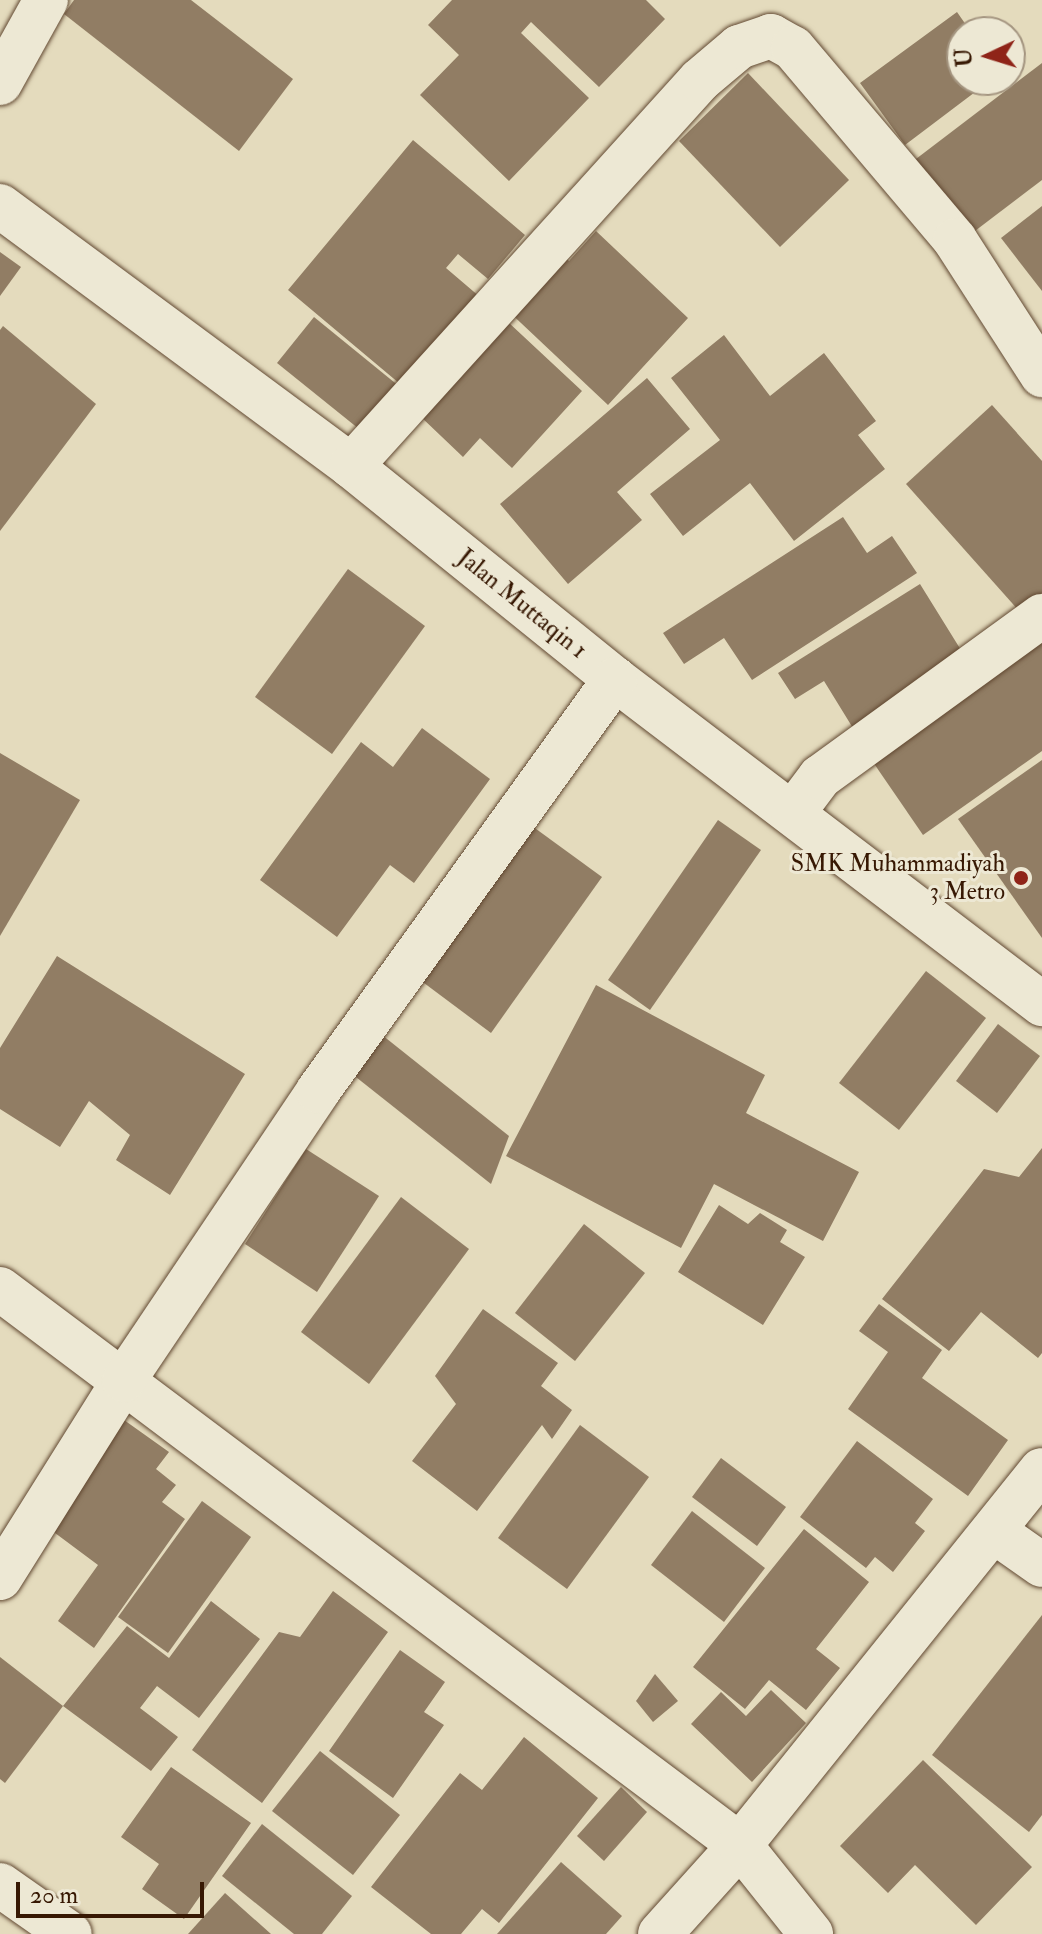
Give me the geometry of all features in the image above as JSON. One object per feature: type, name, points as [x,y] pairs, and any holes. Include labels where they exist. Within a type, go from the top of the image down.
[{"type":"street","points":[[0,83],[46,0]]},
{"type":"street","points":[[351,466],[700,80],[756,38],[771,36],[793,48],[955,240],[1042,375]]},
{"type":"street","name":"Jalan Muttaqin 1","points":[[0,206],[351,466],[615,679],[1042,1004]]},
{"type":"street","points":[[793,813],[820,777],[1042,616]]},
{"type":"street","points":[[0,1578],[124,1380],[318,1091],[615,679]]},
{"type":"street","points":[[0,1289],[740,1845],[811,1934]]},
{"type":"street","points":[[660,1934],[740,1845],[1042,1470]]},
{"type":"street","points":[[995,1532],[1042,1565]]},
{"type":"street","points":[[0,1885],[70,1934]]},
{"type":"building","points":[[74,0],[191,0],[293,79],[239,151],[64,14]]},
{"type":"building","points":[[452,0],[646,0],[665,19],[599,87],[531,22],[521,33],[589,98],[509,181],[420,95],[459,55],[428,25]]},
{"type":"building","points":[[946,20],[946,96],[970,96],[905,145],[860,83]]},
{"type":"building","points":[[1042,63],[1042,180],[967,237],[912,162],[999,96],[1026,96],[1026,75]]},
{"type":"building","points":[[748,73],[849,180],[780,247],[679,141]]},
{"type":"building","points":[[413,140],[525,235],[488,279],[458,254],[446,268],[487,303],[412,394],[288,290]]},
{"type":"building","points":[[1042,206],[1042,291],[1001,238]]},
{"type":"building","points":[[596,231],[688,318],[608,405],[504,307],[557,249],[569,261]]},
{"type":"building","points":[[0,252],[21,267],[0,296]]},
{"type":"building","points":[[314,317],[400,387],[364,433],[277,363]]},
{"type":"building","points":[[507,321],[582,391],[512,468],[480,438],[463,457],[420,416]]},
{"type":"building","points":[[3,326],[96,404],[0,531],[0,330]]},
{"type":"building","points":[[724,335],[770,396],[824,353],[876,421],[858,435],[885,469],[794,541],[750,483],[683,536],[650,494],[720,440],[671,378]]},
{"type":"building","points":[[647,378],[690,429],[617,492],[642,520],[568,584],[500,504]]},
{"type":"building","points":[[992,405],[1042,461],[1042,593],[1020,612],[906,484]]},
{"type":"building","points":[[843,517],[867,553],[892,536],[917,573],[752,680],[724,638],[684,664],[663,633]]},
{"type":"building","points":[[348,569],[425,626],[332,754],[255,697]]},
{"type":"building","points":[[920,584],[969,663],[856,733],[824,681],[795,699],[778,673]]},
{"type":"building","points":[[1042,625],[1042,751],[923,835],[864,749]]},
{"type":"building","points":[[422,728],[490,779],[414,883],[390,865],[337,937],[260,880],[361,742],[393,767]]},
{"type":"building","points":[[0,753],[80,800],[0,936]]},
{"type":"building","name":"SMK Muhammadiyah 3 Metro","points":[[1042,760],[1042,938],[958,819]]},
{"type":"building","points":[[718,820],[761,850],[650,1010],[608,980]]},
{"type":"building","points":[[532,826],[602,877],[491,1033],[420,980]]},
{"type":"building","points":[[57,956],[245,1074],[170,1195],[116,1160],[130,1135],[89,1101],[60,1147],[0,1109],[0,1048]]},
{"type":"building","points":[[926,971],[986,1018],[899,1130],[839,1083]]},
{"type":"building","points":[[596,985],[765,1075],[746,1113],[859,1172],[823,1241],[714,1184],[681,1248],[506,1156]]},
{"type":"building","points":[[998,1024],[1040,1056],[997,1113],[956,1081]]},
{"type":"building","points":[[372,1027],[509,1136],[491,1184],[342,1066]]},
{"type":"building","points":[[1042,1148],[1042,1353],[1038,1358],[981,1312],[949,1351],[882,1299],[984,1169],[1019,1177]]},
{"type":"building","points":[[306,1149],[379,1196],[317,1292],[245,1244]]},
{"type":"building","points":[[401,1197],[469,1249],[369,1384],[301,1332]]},
{"type":"building","points":[[719,1205],[748,1224],[760,1213],[787,1230],[780,1242],[805,1257],[763,1325],[678,1272]]},
{"type":"building","points":[[584,1224],[645,1273],[575,1361],[515,1313]]},
{"type":"building","points":[[879,1304],[942,1350],[922,1378],[1008,1440],[968,1496],[848,1409],[888,1352],[859,1331]]},
{"type":"building","points":[[483,1309],[558,1363],[541,1386],[572,1410],[552,1439],[542,1425],[477,1511],[412,1461],[456,1404],[435,1376]]},
{"type":"building","points":[[124,1420],[169,1452],[156,1469],[176,1485],[162,1502],[185,1519],[94,1648],[58,1621],[98,1565],[47,1527]]},
{"type":"building","points":[[580,1425],[649,1477],[567,1589],[498,1538]]},
{"type":"building","points":[[857,1441],[933,1499],[915,1523],[925,1531],[893,1572],[875,1557],[866,1568],[800,1517]]},
{"type":"building","points":[[721,1458],[786,1507],[757,1546],[692,1497]]},
{"type":"building","points":[[202,1501],[251,1537],[168,1653],[118,1617]]},
{"type":"building","points":[[692,1511],[765,1568],[724,1622],[651,1565]]},
{"type":"building","points":[[804,1529],[869,1582],[816,1649],[840,1668],[806,1710],[769,1680],[745,1709],[693,1667]]},
{"type":"building","points":[[333,1591],[388,1632],[262,1803],[192,1750],[279,1632],[300,1637]]},
{"type":"building","points":[[211,1601],[260,1639],[199,1718],[157,1686],[140,1708],[178,1737],[151,1771],[63,1706],[127,1626],[169,1658]]},
{"type":"building","points":[[1042,1615],[1042,1815],[1029,1832],[932,1755]]},
{"type":"building","points":[[400,1650],[445,1682],[424,1712],[444,1725],[393,1798],[329,1751]]},
{"type":"building","points":[[0,1657],[63,1706],[5,1783],[0,1779]]},
{"type":"building","points":[[655,1674],[678,1701],[653,1722],[636,1701]]},
{"type":"building","points":[[771,1690],[806,1723],[752,1782],[691,1724],[721,1692],[746,1716]]},
{"type":"building","points":[[524,1737],[598,1798],[499,1923],[482,1909],[461,1934],[431,1934],[371,1887],[460,1773],[482,1790]]},
{"type":"building","points":[[320,1751],[400,1815],[353,1875],[272,1811]]},
{"type":"building","points":[[923,1760],[1032,1867],[976,1925],[915,1865],[888,1893],[840,1846]]},
{"type":"building","points":[[171,1767],[251,1823],[184,1919],[142,1889],[159,1864],[121,1837]]},
{"type":"building","points":[[621,1787],[647,1812],[604,1861],[577,1836]]},
{"type":"building","points":[[262,1824],[352,1896],[322,1934],[294,1934],[222,1876]]},
{"type":"building","points":[[561,1862],[622,1916],[606,1934],[497,1934]]},
{"type":"building","points":[[225,1893],[271,1934],[188,1934]]},
{"type":"place","name":"SMK Muhammadiyah 3 Metro","points":[[1021,878]]}]
